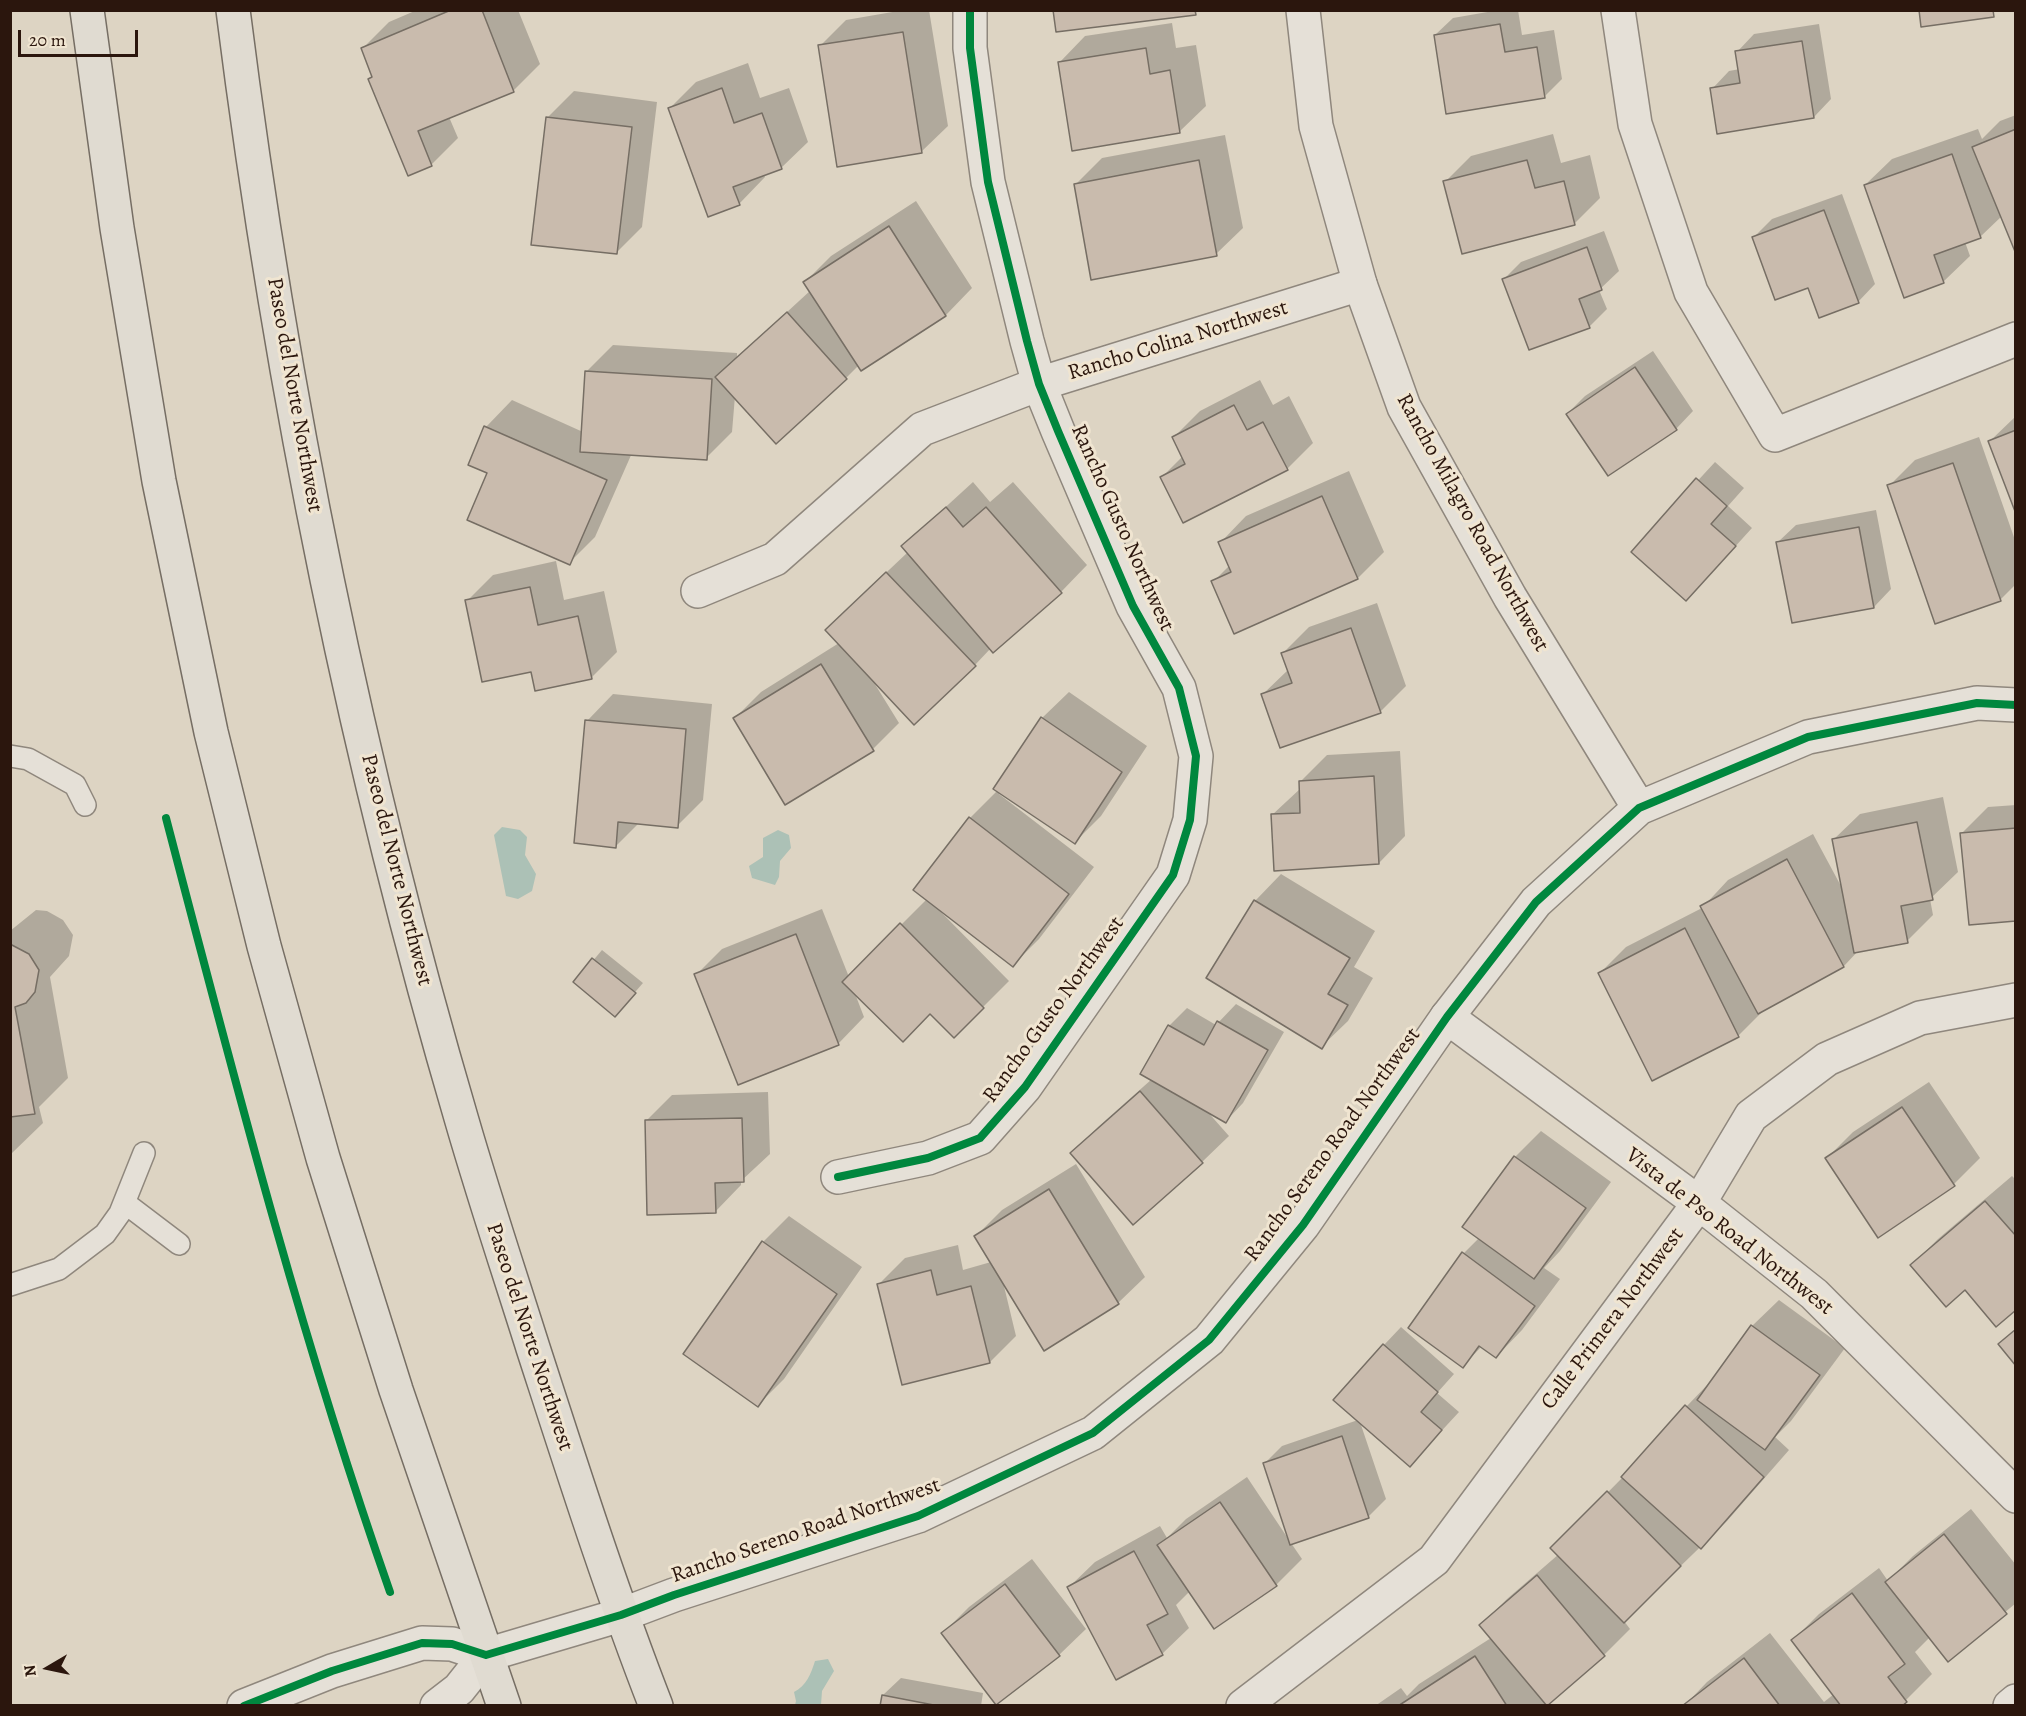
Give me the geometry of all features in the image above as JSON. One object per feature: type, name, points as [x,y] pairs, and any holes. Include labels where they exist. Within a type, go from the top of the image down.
[{"type":"main road","points":[[87,10],[117,228],[159,481],[217,754],[264,946],[323,1158],[396,1390],[504,1706]]},
{"type":"main road","name":"Paseo del Norte Northwest","points":[[233,10],[256,183],[304,453],[331,591],[385,830],[461,1118],[578,1490],[621,1615],[656,1706]]},
{"type":"street","name":"Rancho Gusto Northwest","points":[[838,1177],[928,1158],[980,1138],[1025,1087],[1173,875],[1190,820],[1196,756],[1179,688],[1133,606],[1039,384],[988,182],[970,48],[970,10]]},
{"type":"street","name":"Rancho Milagro Road Northwest","points":[[1303,10],[1317,126],[1360,284],[1404,407],[1510,597],[1639,807]]},
{"type":"street","points":[[1618,10],[1635,124],[1691,292],[1775,435],[2016,339]]},
{"type":"street","name":"Rancho Colina Northwest","points":[[698,591],[776,559],[922,429],[1039,384],[1360,284]]},
{"type":"street","name":"Rancho Sereno Road Northwest","points":[[486,1655],[621,1615],[674,1595],[918,1516],[1093,1433],[1209,1340],[1303,1225],[1447,1017],[1536,902],[1639,807],[1808,737],[1977,703],[2016,705]]},
{"type":"street","name":"Calle Primera Northwest","points":[[1243,1706],[1434,1560],[1699,1203],[1751,1116],[1827,1059],[1920,1018],[2016,999]]},
{"type":"street","name":"Vista de Pso Road Northwest","points":[[1447,1017],[1699,1203],[1814,1294],[2016,1496]]},
{"type":"street","points":[[243,1706],[332,1671],[422,1643],[452,1644],[486,1655],[459,1689],[437,1706]]},
{"type":"street","points":[[2010,1706],[2016,1701]]},
{"type":"lane","points":[[10,756],[28,759],[75,785],[85,805]]},
{"type":"lane","points":[[10,1285],[59,1269],[105,1234],[125,1203],[144,1153]]},
{"type":"lane","points":[[125,1203],[179,1244]]},
{"type":"shaded area","points":[[502,827],[520,830],[527,837],[525,855],[536,874],[532,891],[518,899],[506,896],[494,835]]},
{"type":"shaded area","points":[[778,830],[789,835],[791,848],[780,861],[779,877],[775,885],[752,878],[749,866],[763,857],[763,838]]},
{"type":"shaded area","points":[[828,1659],[834,1671],[822,1691],[821,1705],[795,1705],[794,1692],[808,1679],[815,1661]]},
{"type":"building","points":[[451,10],[482,10],[514,92],[418,131],[432,166],[408,176],[368,79],[372,77],[361,48]]},
{"type":"building","points":[[1053,10],[1195,10],[1196,15],[1056,32]]},
{"type":"building","points":[[1919,10],[1993,10],[1994,17],[1921,27]]},
{"type":"building","points":[[1500,24],[1505,52],[1537,47],[1545,98],[1446,114],[1434,35]]},
{"type":"building","points":[[903,32],[922,153],[837,167],[818,45]]},
{"type":"building","points":[[1802,41],[1814,118],[1717,134],[1710,88],[1740,83],[1735,51]]},
{"type":"building","points":[[1146,48],[1150,74],[1170,70],[1180,133],[1072,151],[1058,62]]},
{"type":"building","points":[[722,88],[734,123],[762,113],[782,169],[733,187],[740,205],[708,217],[668,108]]},
{"type":"building","points":[[546,117],[632,127],[617,254],[531,245]]},
{"type":"building","points":[[2016,129],[2016,254],[1972,147]]},
{"type":"building","points":[[1952,154],[1981,238],[1934,255],[1944,283],[1904,298],[1864,185]]},
{"type":"building","points":[[1199,160],[1217,256],[1091,280],[1074,184]]},
{"type":"building","points":[[1527,160],[1535,188],[1564,181],[1575,225],[1462,254],[1443,181]]},
{"type":"building","points":[[1824,210],[1859,303],[1819,318],[1808,288],[1775,300],[1752,237]]},
{"type":"building","points":[[889,226],[946,316],[861,371],[803,282]]},
{"type":"building","points":[[1587,247],[1602,290],[1579,299],[1590,328],[1529,350],[1502,279]]},
{"type":"building","points":[[787,312],[847,379],[776,444],[715,377]]},
{"type":"building","points":[[1635,367],[1677,430],[1608,476],[1566,414]]},
{"type":"building","points":[[585,371],[712,379],[707,460],[580,452]]},
{"type":"building","points":[[1234,405],[1247,430],[1263,422],[1288,470],[1183,523],[1160,477],[1185,464],[1172,437]]},
{"type":"building","points":[[484,426],[607,480],[570,565],[467,520],[487,473],[468,465]]},
{"type":"building","points":[[2016,430],[2016,514],[1988,441]]},
{"type":"building","points":[[1953,463],[2001,601],[1935,624],[1887,485]]},
{"type":"building","points":[[1696,478],[1727,506],[1711,524],[1736,546],[1686,601],[1631,552]]},
{"type":"building","points":[[1322,496],[1358,579],[1234,634],[1211,581],[1231,572],[1218,542]]},
{"type":"building","points":[[946,507],[963,527],[986,507],[1062,593],[993,653],[901,546]]},
{"type":"building","points":[[1859,527],[1874,608],[1792,623],[1776,542]]},
{"type":"building","points":[[886,572],[976,666],[914,725],[825,630]]},
{"type":"building","points":[[530,587],[538,625],[578,616],[592,679],[535,691],[531,672],[482,682],[465,600]]},
{"type":"building","points":[[1351,628],[1381,713],[1280,748],[1261,694],[1292,683],[1281,653]]},
{"type":"building","points":[[821,664],[874,751],[785,805],[733,718]]},
{"type":"building","points":[[1041,717],[1122,772],[1075,844],[993,789]]},
{"type":"building","points":[[585,720],[686,729],[678,828],[618,822],[616,848],[574,843]]},
{"type":"building","points":[[1374,776],[1379,864],[1274,871],[1271,814],[1300,813],[1299,781]]},
{"type":"building","points":[[969,817],[1069,894],[1013,967],[913,890]]},
{"type":"building","points":[[1917,822],[1933,900],[1901,906],[1908,943],[1854,953],[1832,839]]},
{"type":"building","points":[[2016,828],[2016,921],[1969,925],[1960,833]]},
{"type":"building","points":[[1787,859],[1844,967],[1758,1014],[1700,906]]},
{"type":"building","points":[[1254,900],[1350,958],[1328,994],[1348,1005],[1322,1049],[1206,978]]},
{"type":"building","points":[[900,923],[984,1008],[954,1038],[930,1014],[903,1042],[842,982]]},
{"type":"building","points":[[1685,928],[1739,1037],[1652,1081],[1598,973]]},
{"type":"building","points":[[796,934],[839,1045],[738,1085],[694,974]]},
{"type":"building","points":[[10,944],[29,954],[39,970],[35,992],[26,1003],[15,1007],[35,1114],[10,1117]]},
{"type":"building","points":[[592,958],[636,993],[615,1017],[573,982]]},
{"type":"building","points":[[1217,1021],[1268,1050],[1226,1123],[1140,1074],[1168,1025],[1204,1045]]},
{"type":"building","points":[[1140,1091],[1203,1163],[1133,1225],[1070,1153]]},
{"type":"building","points":[[1902,1107],[1955,1186],[1878,1238],[1825,1158]]},
{"type":"building","points":[[742,1118],[744,1182],[715,1183],[716,1213],[647,1215],[645,1120]]},
{"type":"building","points":[[1514,1156],[1586,1208],[1534,1279],[1462,1227]]},
{"type":"building","points":[[1049,1189],[1119,1304],[1044,1351],[974,1236]]},
{"type":"building","points":[[1985,1201],[2016,1236],[2016,1310],[1996,1327],[1965,1290],[1946,1307],[1910,1265]]},
{"type":"building","points":[[762,1241],[837,1294],[758,1407],[683,1354]]},
{"type":"building","points":[[1462,1252],[1535,1306],[1496,1358],[1479,1346],[1463,1368],[1408,1328]]},
{"type":"building","points":[[931,1270],[937,1295],[971,1286],[990,1363],[902,1385],[877,1284]]},
{"type":"building","points":[[1751,1325],[1820,1375],[1765,1450],[1697,1400]]},
{"type":"building","points":[[2016,1329],[2016,1366],[1998,1344]]},
{"type":"building","points":[[1383,1344],[1438,1392],[1421,1412],[1442,1430],[1410,1467],[1333,1400]]},
{"type":"building","points":[[1685,1405],[1764,1477],[1701,1549],[1621,1477]]},
{"type":"building","points":[[1342,1436],[1369,1518],[1290,1545],[1263,1463]]},
{"type":"building","points":[[1607,1491],[1681,1566],[1624,1623],[1550,1548]]},
{"type":"building","points":[[1220,1502],[1277,1586],[1214,1629],[1157,1545]]},
{"type":"building","points":[[1944,1534],[2007,1614],[1948,1662],[1885,1582]]},
{"type":"building","points":[[1134,1551],[1168,1614],[1147,1625],[1163,1655],[1116,1680],[1067,1587]]},
{"type":"building","points":[[1537,1575],[1605,1656],[1547,1706],[1479,1625]]},
{"type":"building","points":[[1005,1584],[1060,1656],[996,1705],[941,1633]]},
{"type":"building","points":[[1852,1593],[1905,1664],[1888,1677],[1907,1702],[1902,1706],[1841,1706],[1791,1640]]},
{"type":"building","points":[[1475,1656],[1507,1706],[1398,1706]]},
{"type":"building","points":[[1744,1658],[1780,1706],[1682,1706]]},
{"type":"building","points":[[882,1695],[939,1706],[880,1706]]},
{"type":"cycle path","points":[[838,1177],[928,1158],[980,1138],[1025,1087],[1173,875],[1190,820],[1196,756],[1179,688],[1133,606],[1039,384],[1027,341],[988,182],[970,48],[970,10]]},
{"type":"cycle path","points":[[244,1706],[332,1671],[422,1643],[452,1644],[486,1655],[621,1615],[674,1595],[918,1516],[1093,1433],[1209,1340],[1303,1225],[1447,1017],[1536,902],[1639,808],[1808,737],[1977,703],[2016,705]]},
{"type":"cycle path","points":[[166,818],[243,1110],[298,1304],[390,1592]]}]
